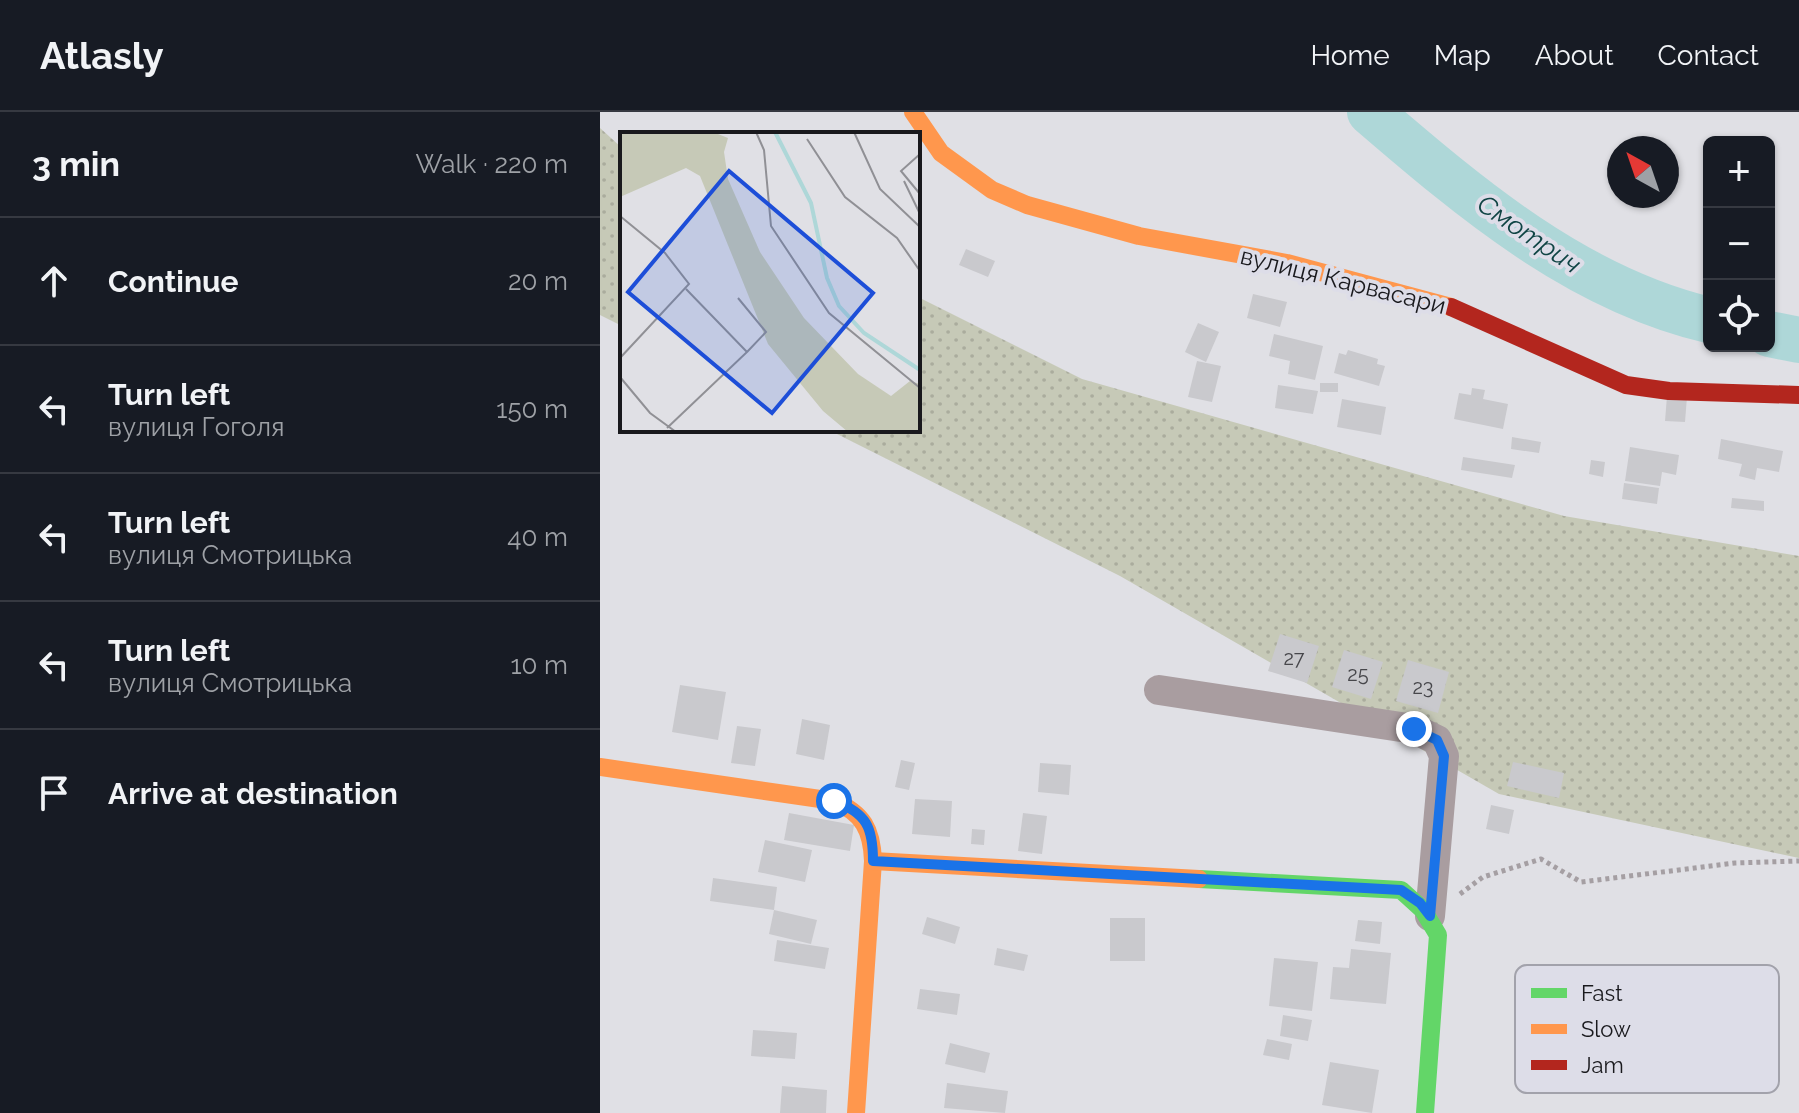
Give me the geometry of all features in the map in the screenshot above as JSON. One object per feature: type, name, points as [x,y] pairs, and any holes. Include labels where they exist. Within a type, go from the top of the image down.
[{"type":"street","name":"вулиця Карвасари","points":[[913,112],[941,153],[992,190],[1027,205],[1139,236],[1287,263],[1422,298],[1465,311],[1626,385],[1669,391],[1799,395]]},
{"type":"street","points":[[1159,690],[1414,729],[1437,740],[1444,756],[1430,916]]},
{"type":"street","points":[[600,767],[834,801],[849,807],[867,824],[872,835],[873,861],[856,1113]]},
{"type":"street","points":[[873,861],[1401,890],[1420,903],[1438,935],[1425,1113]]},
{"type":"path","points":[[1430,916],[1483,877],[1541,859],[1581,882],[1735,863],[1799,861]]},
{"type":"green space","points":[[600,128],[620,146],[620,325],[600,315]]},
{"type":"green space","points":[[920,298],[1082,379],[1564,516],[1799,556],[1799,858],[1499,794],[1120,576],[833,432],[920,432]]},
{"type":"building","points":[[966,249],[995,261],[988,277],[959,265]]},
{"type":"building","points":[[1253,294],[1287,302],[1280,327],[1247,318]]},
{"type":"building","points":[[1198,323],[1219,332],[1206,362],[1185,352]]},
{"type":"building","points":[[1274,334],[1323,346],[1315,380],[1288,374],[1290,361],[1269,356]]},
{"type":"building","points":[[1348,350],[1378,359],[1377,364],[1385,366],[1379,386],[1334,373],[1339,353],[1346,355]]},
{"type":"building","points":[[1197,361],[1221,366],[1212,402],[1188,397]]},
{"type":"building","points":[[1320,383],[1338,383],[1338,392],[1320,392]]},
{"type":"building","points":[[1278,385],[1318,391],[1313,414],[1275,408]]},
{"type":"building","points":[[1472,388],[1485,390],[1483,399],[1508,404],[1503,429],[1454,419],[1459,393],[1471,395]]},
{"type":"building","points":[[1667,396],[1687,397],[1685,422],[1665,421]]},
{"type":"building","points":[[1342,399],[1386,407],[1381,435],[1337,427]]},
{"type":"building","points":[[1512,437],[1541,442],[1539,453],[1511,449]]},
{"type":"building","points":[[1721,439],[1783,451],[1779,472],[1757,468],[1755,480],[1739,476],[1742,464],[1718,459]]},
{"type":"building","points":[[1630,447],[1679,455],[1676,475],[1662,472],[1660,486],[1625,481]]},
{"type":"building","points":[[1463,457],[1515,465],[1512,478],[1461,470]]},
{"type":"building","points":[[1591,460],[1605,462],[1603,477],[1589,474]]},
{"type":"building","points":[[1624,483],[1659,488],[1657,504],[1622,499]]},
{"type":"building","points":[[1732,498],[1764,501],[1764,511],[1731,508]]},
{"type":"building","points":[[1280,634],[1319,646],[1307,683],[1268,671]]},
{"type":"building","points":[[1344,650],[1383,662],[1371,699],[1332,687]]},
{"type":"building","points":[[1408,660],[1449,672],[1438,713],[1396,701]]},
{"type":"building","points":[[680,685],[726,692],[718,740],[672,732]]},
{"type":"building","points":[[802,719],[830,725],[824,760],[796,754]]},
{"type":"building","points":[[737,726],[761,729],[755,766],[731,763]]},
{"type":"building","points":[[901,760],[915,763],[909,790],[895,787]]},
{"type":"building","points":[[1513,762],[1564,773],[1559,798],[1507,786]]},
{"type":"building","points":[[1040,763],[1071,765],[1069,795],[1038,792]]},
{"type":"building","points":[[915,799],[952,801],[950,837],[912,834]]},
{"type":"building","points":[[1491,805],[1514,810],[1509,834],[1486,829]]},
{"type":"building","points":[[789,813],[854,825],[850,851],[784,840]]},
{"type":"building","points":[[1023,813],[1047,816],[1042,854],[1018,851]]},
{"type":"building","points":[[972,829],[985,830],[984,845],[971,844]]},
{"type":"building","points":[[765,840],[812,850],[805,882],[758,872]]},
{"type":"building","points":[[713,878],[777,887],[774,910],[710,901]]},
{"type":"building","points":[[774,910],[817,920],[811,944],[769,934]]},
{"type":"building","points":[[927,917],[960,927],[955,944],[922,934]]},
{"type":"building","points":[[1110,918],[1145,918],[1145,961],[1110,961]]},
{"type":"building","points":[[1358,920],[1382,922],[1380,944],[1355,941]]},
{"type":"building","points":[[777,940],[829,948],[825,969],[774,961]]},
{"type":"building","points":[[997,948],[1028,955],[1024,971],[994,965]]},
{"type":"building","points":[[1351,949],[1391,953],[1386,1004],[1330,999],[1333,967],[1349,968]]},
{"type":"building","points":[[1274,958],[1318,962],[1312,1011],[1269,1006]]},
{"type":"building","points":[[920,989],[960,994],[957,1015],[917,1009]]},
{"type":"building","points":[[1283,1015],[1312,1020],[1308,1041],[1280,1036]]},
{"type":"building","points":[[753,1030],[797,1033],[795,1059],[751,1056]]},
{"type":"building","points":[[1267,1039],[1292,1044],[1289,1060],[1263,1055]]},
{"type":"building","points":[[950,1043],[990,1053],[985,1073],[945,1064]]},
{"type":"building","points":[[1330,1062],[1379,1070],[1372,1113],[1322,1105]]},
{"type":"building","points":[[947,1083],[1008,1091],[1005,1113],[944,1108]]},
{"type":"building","points":[[782,1086],[827,1090],[826,1113],[780,1113]]},
{"type":"waterway","name":"Смотрич","points":[[1370,112],[1486,207],[1528,237],[1614,287],[1703,318]]},
{"type":"waterway","name":"Смотрич","points":[[1775,335],[1799,340]]},
{"type":"traffic: fast","points":[[1199,879],[1401,890],[1423,910],[1438,935],[1425,1113]]},
{"type":"traffic: slow","points":[[913,112],[941,153],[992,190],[1027,205],[1139,236],[1287,263],[1451,307]]},
{"type":"traffic: slow","points":[[600,767],[834,801],[859,817],[871,840],[873,861],[856,1113]]},
{"type":"traffic: slow","points":[[873,861],[1199,879]]},
{"type":"traffic: jam","points":[[1451,307],[1626,385],[1669,391],[1799,395]]},
{"type":"route","points":[[834,801],[849,807],[867,824],[872,835],[873,861],[1401,890],[1420,903],[1430,916],[1444,756],[1437,740],[1414,729]]}]
